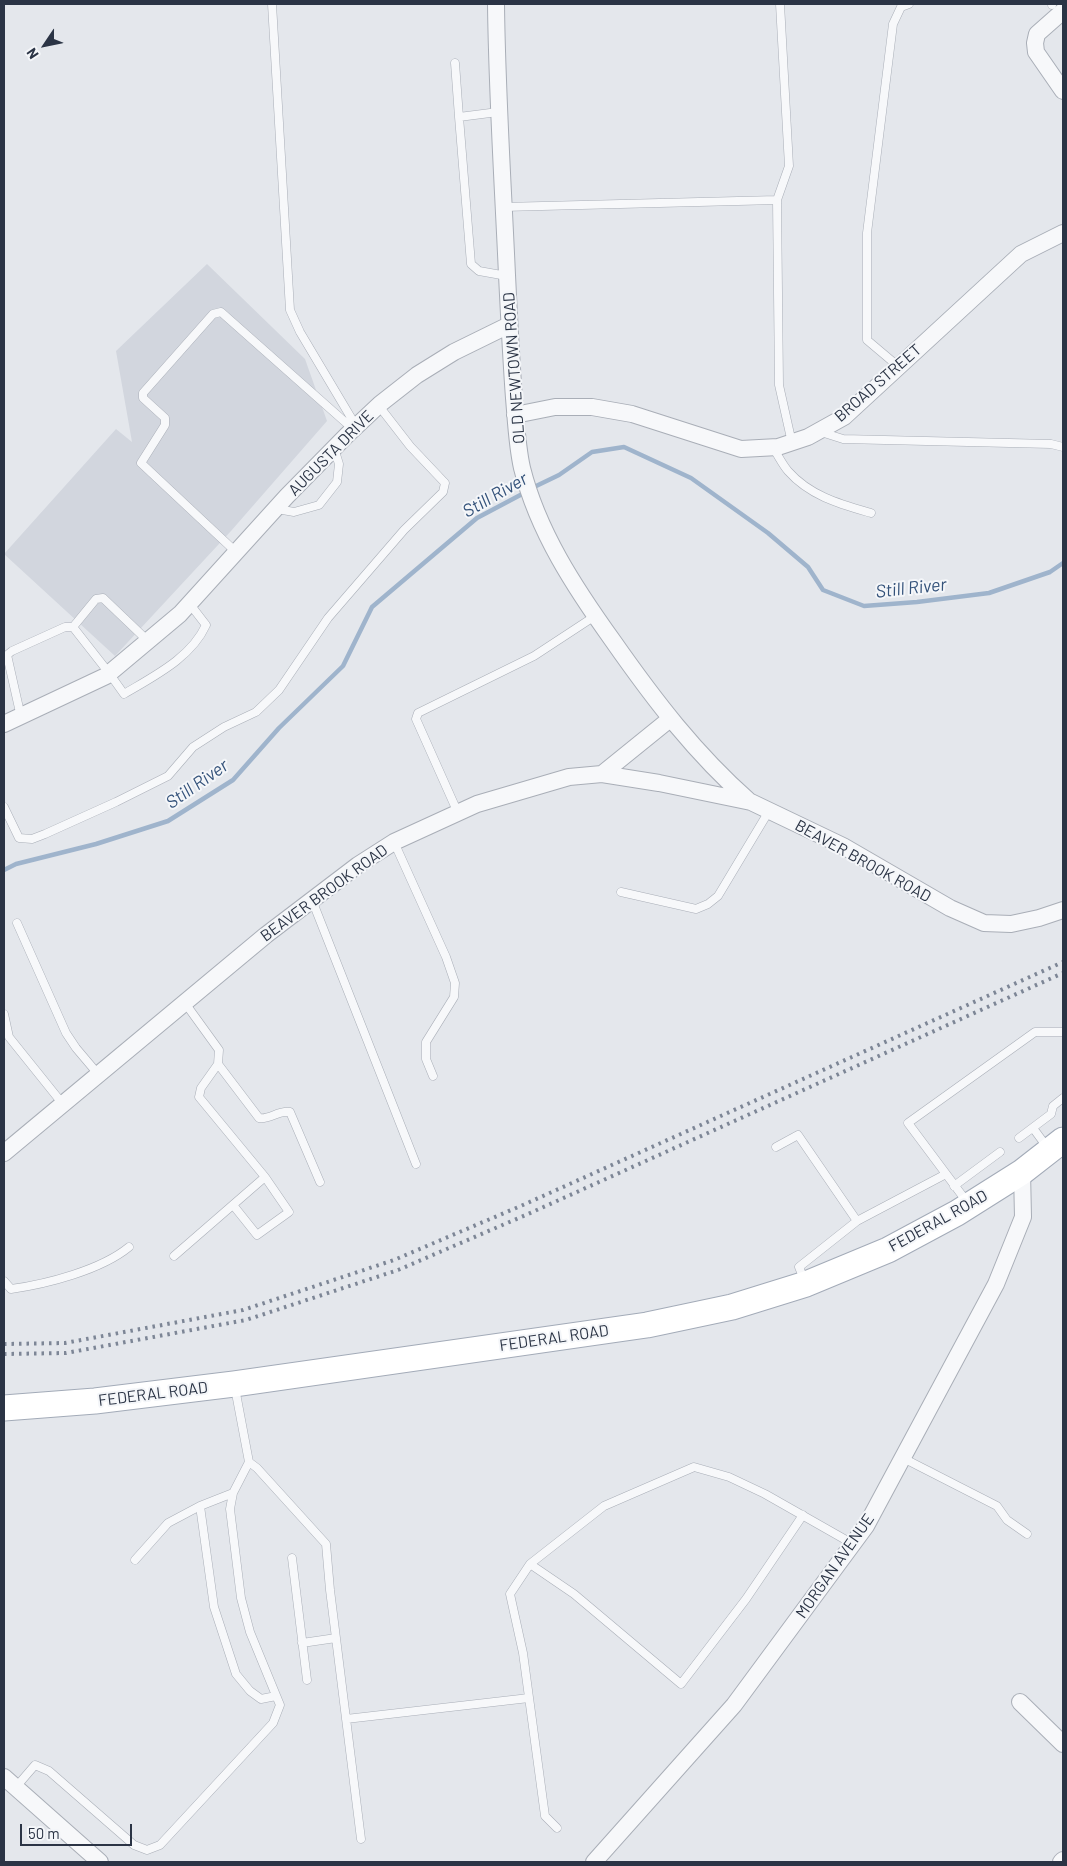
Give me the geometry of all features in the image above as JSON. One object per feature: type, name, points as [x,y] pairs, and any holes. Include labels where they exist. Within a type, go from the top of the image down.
[{"type":"main road","name":"FEDERAL ROAD","points":[[4,1408],[95,1401],[234,1384],[647,1325],[732,1307],[806,1284],[888,1250],[969,1206],[1022,1172],[1057,1145]]},
{"type":"street","name":"OLD NEWTOWN ROAD","points":[[496,4],[498,112],[509,325],[516,415],[522,467],[536,512],[558,559],[643,684],[685,738],[725,780],[751,802]]},
{"type":"street","points":[[1055,7],[1038,34],[1035,43],[1036,52],[1063,92]]},
{"type":"street","name":"BROAD STREET","points":[[516,415],[555,407],[592,407],[632,414],[741,449],[774,448],[792,443],[844,417],[1021,254],[1063,234]]},
{"type":"street","name":"AUGUSTA DRIVE","points":[[4,724],[110,673],[184,608],[354,427],[417,375],[509,325]]},
{"type":"street","points":[[602,774],[670,719]]},
{"type":"street","name":"BEAVER BROOK ROAD","points":[[4,1153],[266,935],[358,865],[394,842],[477,804],[569,777],[602,774],[659,783],[751,802],[843,846],[950,908],[984,923],[1010,924],[1039,918],[1063,910]]},
{"type":"street","name":"MORGAN AVENUE","points":[[594,1862],[734,1705],[866,1526],[996,1284],[1023,1217],[1022,1172]]},
{"type":"street","points":[[1020,1702],[1063,1744]]},
{"type":"street","points":[[10,1782],[100,1862]]},
{"type":"lane","points":[[272,4],[290,310],[300,332],[354,427]]},
{"type":"lane","points":[[780,4],[789,166],[777,200],[779,385],[792,443]]},
{"type":"lane","points":[[899,366],[867,340],[867,233],[893,24],[901,7],[909,4]]},
{"type":"lane","points":[[455,63],[471,264],[479,271],[507,276]]},
{"type":"lane","points":[[459,117],[498,112]]},
{"type":"lane","points":[[503,207],[777,200]]},
{"type":"lane","points":[[236,552],[141,463],[165,425],[165,418],[144,398],[143,393],[213,314],[221,312],[354,427]]},
{"type":"lane","points":[[4,807],[19,838],[32,839],[45,834],[168,776],[193,747],[224,727],[256,712],[279,690],[328,618],[404,530],[443,492],[445,483],[416,452],[379,406]]},
{"type":"lane","points":[[819,431],[843,439],[1051,444],[1063,447]]},
{"type":"lane","points":[[276,509],[294,512],[319,505],[337,482],[339,464],[334,448]]},
{"type":"lane","points":[[774,448],[787,470],[803,485],[825,499],[871,513]]},
{"type":"lane","points":[[20,717],[8,655],[12,651],[65,628],[73,627],[96,599],[102,598],[147,640]]},
{"type":"lane","points":[[73,627],[110,673],[124,694],[166,669],[200,639],[206,625],[184,608]]},
{"type":"lane","points":[[458,813],[416,719],[418,713],[534,656],[595,616]]},
{"type":"lane","points":[[621,892],[696,909],[708,904],[718,896],[769,811]]},
{"type":"lane","points":[[394,842],[456,983],[454,997],[426,1042],[426,1059],[433,1076]]},
{"type":"lane","points":[[312,900],[416,1164]]},
{"type":"lane","points":[[17,923],[66,1033],[98,1074]]},
{"type":"lane","points":[[185,1003],[218,1050],[218,1064],[201,1088],[199,1097],[265,1177],[289,1212],[257,1235],[233,1204]]},
{"type":"lane","points":[[4,1014],[9,1037],[62,1104]]},
{"type":"lane","points":[[969,1206],[908,1123],[1035,1032],[1063,1032]]},
{"type":"lane","points":[[218,1064],[258,1118],[266,1119],[283,1110],[290,1112],[320,1182]]},
{"type":"lane","points":[[1018,1138],[1051,1114],[1053,1106],[1063,1098]]},
{"type":"lane","points":[[1033,1128],[1057,1145]]},
{"type":"lane","points":[[776,1147],[798,1135],[857,1221]]},
{"type":"lane","points":[[954,1186],[1000,1152]]},
{"type":"lane","points":[[806,1284],[799,1267],[857,1221],[946,1174]]},
{"type":"lane","points":[[174,1256],[265,1177]]},
{"type":"lane","points":[[4,1281],[11,1289],[54,1282],[120,1254],[129,1246]]},
{"type":"lane","points":[[10,1782],[35,1765],[48,1771],[134,1845],[147,1850],[160,1845],[273,1723],[280,1705],[250,1632],[241,1598],[230,1509],[233,1492],[249,1462],[234,1384]]},
{"type":"lane","points":[[903,1458],[998,1506],[1007,1520],[1027,1534]]},
{"type":"lane","points":[[249,1462],[257,1468],[326,1544],[361,1839]]},
{"type":"lane","points":[[557,1828],[545,1816],[523,1652],[510,1594],[530,1564],[604,1506],[694,1467],[729,1477],[803,1515],[853,1544]]},
{"type":"lane","points":[[134,1560],[168,1523],[200,1506],[233,1492]]},
{"type":"lane","points":[[200,1506],[214,1607],[236,1674],[250,1691],[261,1699],[276,1696]]},
{"type":"lane","points":[[530,1564],[574,1594],[681,1684],[746,1599],[803,1515]]},
{"type":"lane","points":[[292,1558],[306,1680]]},
{"type":"lane","points":[[302,1643],[336,1638]]},
{"type":"lane","points":[[346,1719],[530,1698]]},
{"type":"shaded area","points":[[207,264],[305,359],[327,421],[231,531],[115,656],[4,554],[116,429],[132,442],[116,351]]},
{"type":"waterway","name":"Still River","points":[[532,488],[559,475],[592,452],[624,447],[691,478],[768,533],[808,567],[823,590],[864,606],[917,602],[989,593],[1050,572],[1063,563]]},
{"type":"waterway","name":"Still River","points":[[4,870],[16,864],[96,844],[168,821],[233,780],[279,728],[343,666],[372,607],[477,518],[526,492]]},
{"type":"railway","points":[[4,1344],[65,1343],[243,1310],[394,1260],[523,1205],[1063,962]]},
{"type":"railway","points":[[4,1354],[66,1353],[246,1320],[398,1270],[528,1214],[1063,973]]}]
